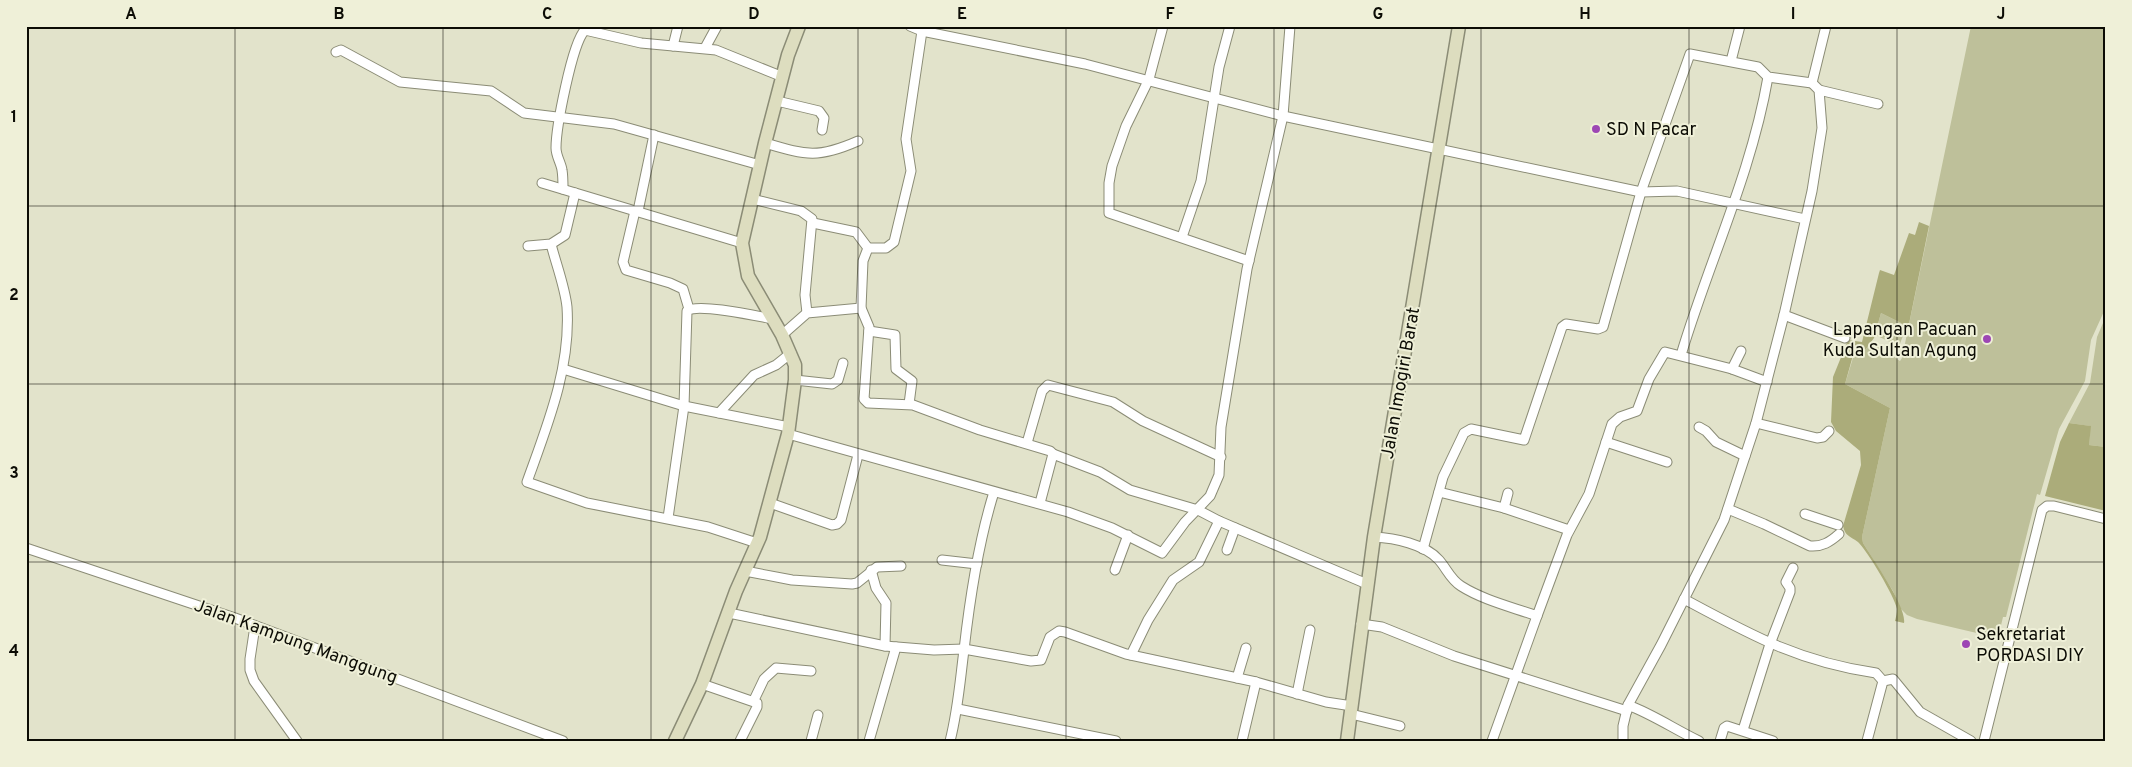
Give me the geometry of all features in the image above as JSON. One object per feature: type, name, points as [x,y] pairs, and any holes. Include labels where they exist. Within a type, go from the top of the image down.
[{"type":"street","points":[[673,46],[678,26]]},
{"type":"street","points":[[705,48],[716,26]]},
{"type":"street","points":[[676,741],[702,684],[757,543],[770,503],[788,430],[795,380],[795,365],[782,335],[748,276],[742,243],[765,143],[799,26]]},
{"type":"street","points":[[910,26],[922,31],[1149,79],[1284,116],[1641,192],[1677,192],[1805,219]]},
{"type":"street","points":[[1163,26],[1149,79],[1126,126],[1112,166],[1109,183],[1108,212],[1112,216],[1182,237],[1249,261]]},
{"type":"street","points":[[1182,237],[1201,181],[1214,97],[1230,26]]},
{"type":"street","points":[[564,368],[684,406],[788,430],[858,455],[1040,503],[1128,535],[1162,553],[1185,522],[1198,510],[1213,489],[1219,475],[1223,418],[1249,261],[1284,116],[1290,26]]},
{"type":"street","name":"Jalan Imogiri Barat","points":[[1347,741],[1365,624],[1367,584],[1377,537],[1441,149],[1459,26]]},
{"type":"street","points":[[1731,61],[1740,26]]},
{"type":"street","points":[[1812,83],[1826,26]]},
{"type":"street","points":[[564,190],[562,170],[556,149],[566,81],[579,38],[584,30],[593,28],[632,41],[705,48],[783,77]]},
{"type":"street","points":[[868,248],[886,248],[892,245],[901,213],[911,171],[906,139],[922,31]]},
{"type":"street","points":[[336,52],[341,50],[400,82],[491,91],[520,112],[560,119],[614,124],[760,165]]},
{"type":"street","points":[[1423,549],[1447,466],[1467,430],[1478,430],[1524,440],[1563,325],[1598,329],[1603,327],[1641,192],[1686,60],[1690,54],[1758,67],[1768,77],[1812,83],[1819,90],[1878,104]]},
{"type":"street","points":[[1681,355],[1756,140],[1768,77]]},
{"type":"street","points":[[1623,741],[1623,726],[1628,708],[1728,510],[1756,423],[1784,315],[1805,219],[1822,128],[1819,90]]},
{"type":"street","points":[[777,101],[819,111],[824,118],[822,130]]},
{"type":"street","points":[[654,135],[623,262],[626,270],[670,282],[683,289],[689,309],[686,316],[684,406],[668,518]]},
{"type":"street","points":[[765,143],[814,155],[838,150],[858,141]]},
{"type":"street","points":[[542,183],[742,243]]},
{"type":"street","points":[[528,246],[552,244],[564,235],[574,193]]},
{"type":"street","points":[[752,199],[801,211],[810,216],[813,223],[805,295],[807,313]]},
{"type":"street","points":[[813,223],[856,232],[868,248]]},
{"type":"street","points":[[552,244],[567,307],[564,368],[527,482],[594,505],[668,518],[757,543]]},
{"type":"street","points":[[868,248],[863,261],[861,308],[868,323],[869,331],[864,400],[871,403],[909,404],[1046,449],[1053,454],[1100,472],[1123,487],[1142,495],[1198,510],[1219,521],[1367,584]]},
{"type":"street","points":[[782,335],[807,313],[861,308]]},
{"type":"street","points":[[689,309],[718,310],[772,319]]},
{"type":"street","points":[[1784,315],[1845,338]]},
{"type":"street","points":[[869,331],[895,335],[896,368],[912,381],[909,404]]},
{"type":"street","points":[[1732,369],[1741,351]]},
{"type":"street","points":[[1492,741],[1502,720],[1516,675],[1569,530],[1589,494],[1615,420],[1637,411],[1649,379],[1665,352],[1732,369],[1767,382]]},
{"type":"street","points":[[719,413],[754,375],[776,365],[791,353]]},
{"type":"street","points":[[795,380],[832,384],[840,376],[843,363]]},
{"type":"street","points":[[1027,444],[1042,391],[1048,385],[1113,402],[1143,421],[1221,457]]},
{"type":"street","points":[[1756,423],[1817,438],[1823,437],[1829,431]]},
{"type":"street","points":[[1699,427],[1706,431],[1716,442],[1745,456]]},
{"type":"street","points":[[1606,442],[1667,462]]},
{"type":"street","points":[[1040,503],[1053,454]]},
{"type":"street","points":[[770,503],[832,525],[837,524],[841,520],[858,455]]},
{"type":"street","points":[[950,741],[958,709],[964,649],[977,564],[983,531],[994,492]]},
{"type":"street","points":[[1439,492],[1504,508],[1569,530]]},
{"type":"street","points":[[1504,508],[1508,493]]},
{"type":"street","points":[[1984,740],[2042,510],[2047,506],[2054,506],[2106,519]]},
{"type":"street","points":[[1728,510],[1764,524],[1810,546],[1818,546],[1829,542],[1839,530],[1805,514]]},
{"type":"street","points":[[1131,655],[1148,620],[1172,580],[1199,562],[1219,521]]},
{"type":"street","points":[[1227,550],[1235,528]]},
{"type":"street","points":[[1116,570],[1128,535]]},
{"type":"street","points":[[1377,537],[1399,540],[1423,549],[1438,558],[1445,572],[1460,586],[1537,616]]},
{"type":"street","name":"Jalan Kampung Manggung","points":[[26,548],[255,626],[564,741]]},
{"type":"street","points":[[942,560],[977,564]]},
{"type":"street","points":[[745,571],[792,580],[852,584],[861,580],[871,570],[882,566],[901,566]]},
{"type":"street","points":[[1743,730],[1770,644],[1790,592],[1786,582],[1793,568]]},
{"type":"street","points":[[871,570],[878,593],[886,604],[885,646]]},
{"type":"street","points":[[1684,600],[1770,644],[1806,658],[1849,669],[1876,673],[1883,681]]},
{"type":"street","points":[[729,613],[885,646],[934,650],[964,649],[1038,661],[1050,637],[1059,631],[1073,634],[1112,650],[1256,682],[1400,726]]},
{"type":"street","points":[[1365,624],[1382,627],[1454,656],[1659,718],[1667,722],[1672,728],[1699,741]]},
{"type":"street","points":[[255,626],[250,670],[254,680],[297,741]]},
{"type":"street","points":[[1297,694],[1310,630]]},
{"type":"street","points":[[869,741],[896,647]]},
{"type":"street","points":[[1237,678],[1246,648]]},
{"type":"street","points":[[754,700],[764,680],[774,669],[779,667],[811,671]]},
{"type":"street","points":[[1868,741],[1883,681],[1889,678],[1896,682],[1920,712],[1971,741]]},
{"type":"street","points":[[1242,741],[1256,682]]},
{"type":"street","points":[[702,684],[754,700],[757,707],[740,741]]},
{"type":"street","points":[[958,709],[1116,741]]},
{"type":"street","points":[[811,741],[818,715]]},
{"type":"street","points":[[1720,741],[1726,727],[1743,730],[1773,741]]},
{"type":"green space","name":"Lapangan Pacuan Kuda Sultan Agung","points":[[1971,26],[2106,26],[2106,307],[2091,340],[2085,381],[2059,429],[2040,495],[2037,494],[2006,617],[2003,617],[1998,638],[1917,619],[1907,615],[1900,608],[1893,591],[1863,543],[1862,537],[1890,408],[1845,384],[1856,348],[1866,349],[1872,342],[1900,361],[1902,358]]},
{"type":"green space","points":[[1919,222],[1929,226],[1909,324],[1907,326],[1881,313],[1874,338],[1866,349],[1855,348],[1845,384],[1890,408],[1862,537],[1863,543],[1895,595],[1904,623],[1895,621],[1897,609],[1886,585],[1862,547],[1844,529],[1843,526],[1861,465],[1860,451],[1836,431],[1831,422],[1833,377],[1848,340],[1862,342],[1880,270],[1894,275],[1909,233],[1915,235]]},
{"type":"green space","points":[[1881,313],[1907,326],[1899,346],[1875,335]]},
{"type":"green space","points":[[2106,316],[2106,447],[2089,445],[2090,426],[2069,423],[2090,383],[2097,337]]},
{"type":"green space","points":[[2069,423],[2091,426],[2089,445],[2106,447],[2106,511],[2045,496],[2060,442]]},
{"type":"place","name":"SD N Pacar","points":[[1596,129]]},
{"type":"place","name":"Lapangan Pacuan Kuda Sultan Agung","points":[[1987,339]]},
{"type":"place","name":"Sekretariat PORDASI DIY","points":[[1966,644]]}]
